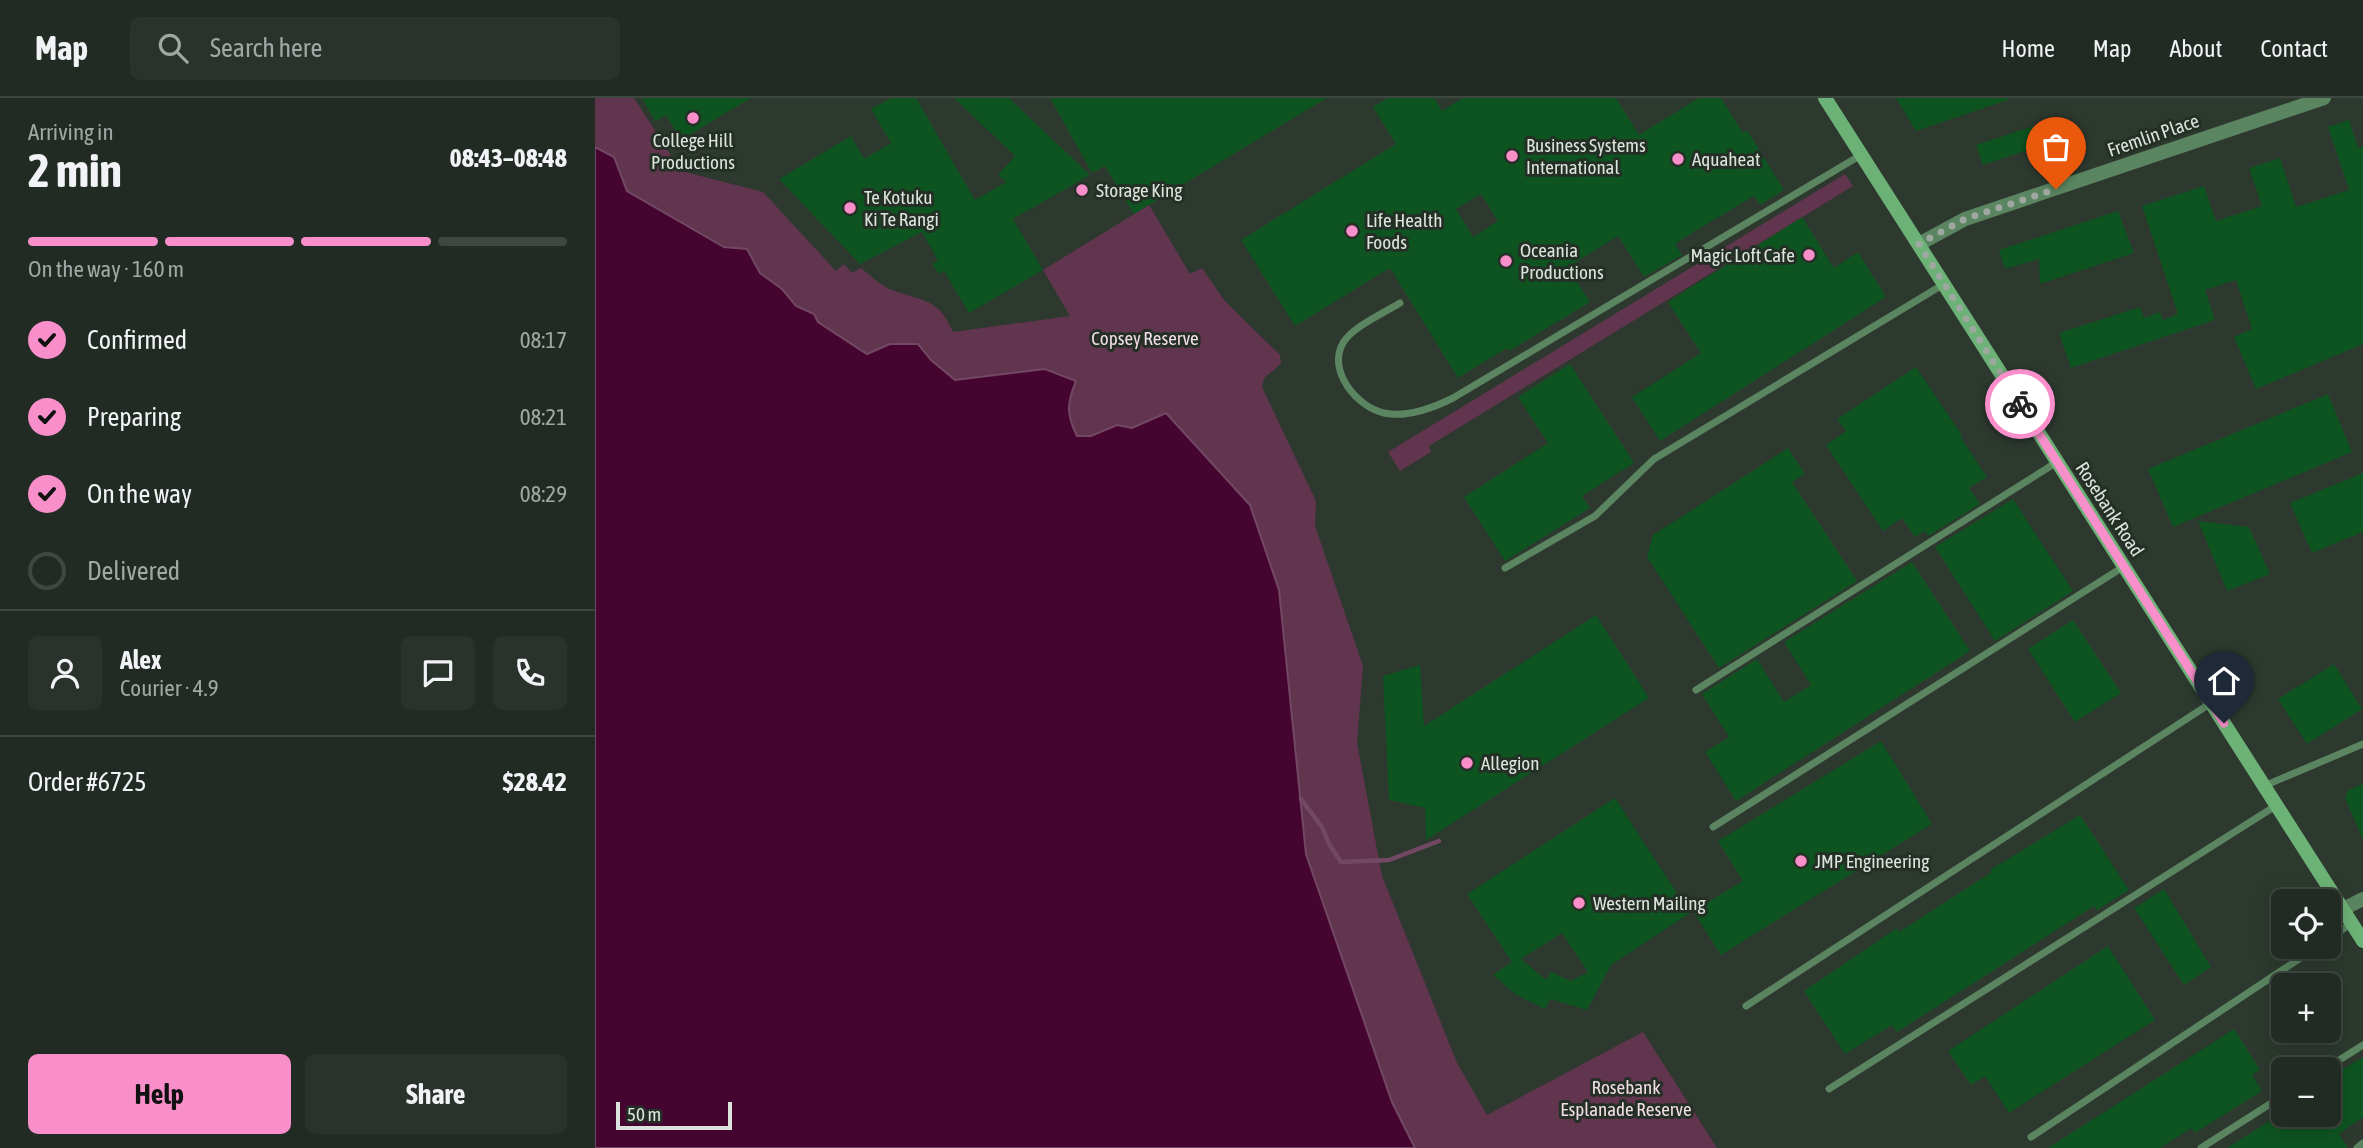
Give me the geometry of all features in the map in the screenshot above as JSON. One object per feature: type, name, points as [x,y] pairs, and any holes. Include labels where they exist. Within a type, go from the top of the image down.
[{"type":"main road","name":"Rosebank Road","points":[[1825,98],[2363,941]]},
{"type":"street","name":"Fremlin Place","points":[[1919,244],[1965,219],[2324,98]]},
{"type":"street","points":[[2343,909],[2363,899]]},
{"type":"lane","points":[[1401,303],[1353,332],[1343,342],[1337,360],[1342,376],[1359,400],[1386,414],[1434,408],[1453,398],[1861,155]]},
{"type":"lane","points":[[1505,568],[1595,516],[1654,459],[1944,284]]},
{"type":"lane","points":[[1696,690],[2057,461]]},
{"type":"lane","points":[[1713,827],[2124,566]]},
{"type":"lane","points":[[1746,1006],[2211,703]]},
{"type":"lane","points":[[2264,786],[2363,744]]},
{"type":"lane","points":[[1829,1089],[2277,805]]},
{"type":"lane","points":[[2341,931],[2352,923]]},
{"type":"lane","points":[[2031,1137],[2299,959]]},
{"type":"lane","points":[[2341,1059],[2363,1045]]},
{"type":"lane","points":[[2201,1148],[2271,1104]]},
{"type":"lane","points":[[2357,1148],[2363,1143]]},
{"type":"green space","points":[[595,98],[634,98],[681,171],[763,192],[836,271],[844,264],[852,273],[861,268],[888,288],[929,302],[941,312],[953,332],[1070,316],[1043,270],[1149,205],[1190,274],[1202,268],[1224,300],[1280,355],[1281,364],[1264,378],[1262,387],[1316,501],[1315,526],[1363,666],[1357,743],[1382,876],[1457,1063],[1487,1115],[1643,1032],[1717,1148],[595,1148]]},
{"type":"green space","points":[[1845,174],[1853,186],[1429,446],[1431,452],[1400,471],[1388,452]]},
{"type":"shaded area","points":[[595,147],[614,157],[627,191],[724,247],[747,249],[760,273],[782,289],[796,306],[814,314],[818,322],[867,354],[890,344],[918,344],[931,360],[955,380],[1045,369],[1076,381],[1069,408],[1077,436],[1091,436],[1117,425],[1132,428],[1166,413],[1250,505],[1279,590],[1306,854],[1392,1102],[1415,1148],[595,1148]]},
{"type":"building","name":"College Hill Productions","points":[[642,98],[751,98],[681,140],[666,115],[655,121]]},
{"type":"building","points":[[891,98],[916,98],[975,200],[1006,182],[998,175],[1015,156],[954,98],[1009,98],[1090,175],[1013,219],[1043,270],[969,313],[944,271],[939,274],[932,264],[938,260],[922,232],[860,264],[779,179],[851,136],[864,159],[891,143],[871,109]]},
{"type":"building","points":[[1050,98],[1327,98],[1134,214],[1105,166],[1092,173]]},
{"type":"building","points":[[1388,98],[1434,98],[1442,111],[1463,98],[1616,98],[1639,135],[1699,98],[1721,98],[1743,133],[1747,130],[1784,190],[1760,205],[1754,196],[1695,231],[1675,244],[1682,255],[1644,277],[1618,236],[1568,267],[1590,302],[1458,378],[1390,268],[1295,326],[1241,240],[1396,144],[1373,107]],"holes":[[[1481,194],[1498,221],[1473,237],[1456,209]]]},
{"type":"building","points":[[1896,98],[2008,98],[2008,100],[1916,131]]},
{"type":"building","points":[[2349,120],[2358,148],[2363,146],[2363,344],[2256,389],[2234,337],[2252,329],[2236,280],[2205,290],[2215,320],[2071,368],[2059,333],[2140,307],[2144,318],[2160,312],[2163,320],[2178,314],[2142,206],[2204,186],[2216,221],[2262,206],[2249,168],[2280,158],[2296,207],[2349,190],[2328,127]]},
{"type":"building","points":[[2034,126],[2040,146],[1983,165],[1976,145]]},
{"type":"building","points":[[2118,211],[2134,253],[2040,284],[2039,259],[2005,269],[1999,250]]},
{"type":"building","points":[[1802,217],[1834,268],[1858,252],[1886,297],[1660,441],[1632,397],[1701,353],[1668,302]]},
{"type":"building","points":[[1570,364],[1634,463],[1582,496],[1590,508],[1505,561],[1464,497],[1548,443],[1518,397]]},
{"type":"building","points":[[1916,367],[1987,477],[1969,488],[1980,504],[1928,536],[1925,531],[1915,537],[1902,518],[1883,531],[1826,445],[1846,431],[1837,419]]},
{"type":"building","points":[[2328,394],[2352,452],[2173,527],[2148,469]]},
{"type":"building","points":[[1788,448],[1805,474],[1792,482],[1857,581],[1719,668],[1647,557],[1653,535]]},
{"type":"building","points":[[2363,473],[2363,532],[2312,553],[2290,503]]},
{"type":"building","points":[[2013,499],[2073,591],[1995,641],[1935,547]]},
{"type":"building","points":[[2198,521],[2249,527],[2270,574],[2227,591]]},
{"type":"building","points":[[1912,562],[1970,651],[1736,801],[1705,752],[1729,737],[1702,694],[1757,659],[1784,702],[1811,685],[1784,642]]},
{"type":"building","name":"Allegion","points":[[1596,615],[1649,698],[1426,840],[1425,808],[1389,800],[1383,676],[1420,665],[1424,726]]},
{"type":"building","points":[[2073,620],[2121,693],[2075,722],[2028,649]]},
{"type":"building","points":[[2334,664],[2362,709],[2307,744],[2278,699]]},
{"type":"building","name":"JMP Engineering","points":[[1881,741],[1932,824],[1721,955],[1693,911],[1743,881],[1718,841]]},
{"type":"building","points":[[2363,784],[2363,840],[2345,798],[2348,790]]},
{"type":"building","name":"Western Mailing","points":[[1615,798],[1690,913],[1611,965],[1587,1010],[1550,999],[1545,1009],[1515,994],[1493,975],[1512,962],[1467,894]],"holes":[[[1562,933],[1588,972],[1571,981],[1551,972],[1546,980],[1521,959]]]},
{"type":"building","points":[[2080,815],[2129,890],[2097,910],[2094,906],[1897,1032],[1892,1025],[1845,1054],[1804,991],[1897,928],[1899,932],[1992,872],[1990,870]]},
{"type":"building","points":[[2164,889],[2211,967],[2184,985],[2134,908]]},
{"type":"building","points":[[2108,946],[2155,1020],[2009,1113],[1985,1076],[1971,1085],[1948,1051]]},
{"type":"building","points":[[2234,1029],[2260,1070],[2252,1075],[2262,1091],[2195,1133],[2192,1128],[2160,1148],[2048,1148]]},
{"type":"building","points":[[2363,1057],[2363,1117],[2339,1134],[2348,1148],[2227,1148],[2271,1120],[2271,1127],[2341,1127],[2341,1071]]},
{"type":"waterway","points":[[1301,799],[1322,827],[1341,862],[1389,860],[1439,841]]},
{"type":"way so far","points":[[2020,404],[1919,244],[1965,219],[2056,189]]},
{"type":"place","name":"College Hill Productions","points":[[693,118]]},
{"type":"place","name":"Business Systems International","points":[[1512,156]]},
{"type":"place","name":"Aquaheat","points":[[1678,159]]},
{"type":"place","name":"Storage King","points":[[1082,190]]},
{"type":"place","name":"Te Kotuku Ki Te Rangi","points":[[850,208]]},
{"type":"place","name":"Life Health Foods","points":[[1352,231]]},
{"type":"place","name":"Magic Loft Cafe","points":[[1809,255]]},
{"type":"place","name":"Oceania Productions","points":[[1506,261]]},
{"type":"place","name":"Allegion","points":[[1467,763]]},
{"type":"place","name":"JMP Engineering","points":[[1801,861]]},
{"type":"place","name":"Western Mailing","points":[[1579,903]]},
{"type":"route","points":[[2020,404],[2224,723]]},
{"type":"park label","name":"Copsey Reserve","points":[[1145,338]]},
{"type":"park label","name":"Rosebank Esplanade Reserve","points":[[1626,1098]]}]
